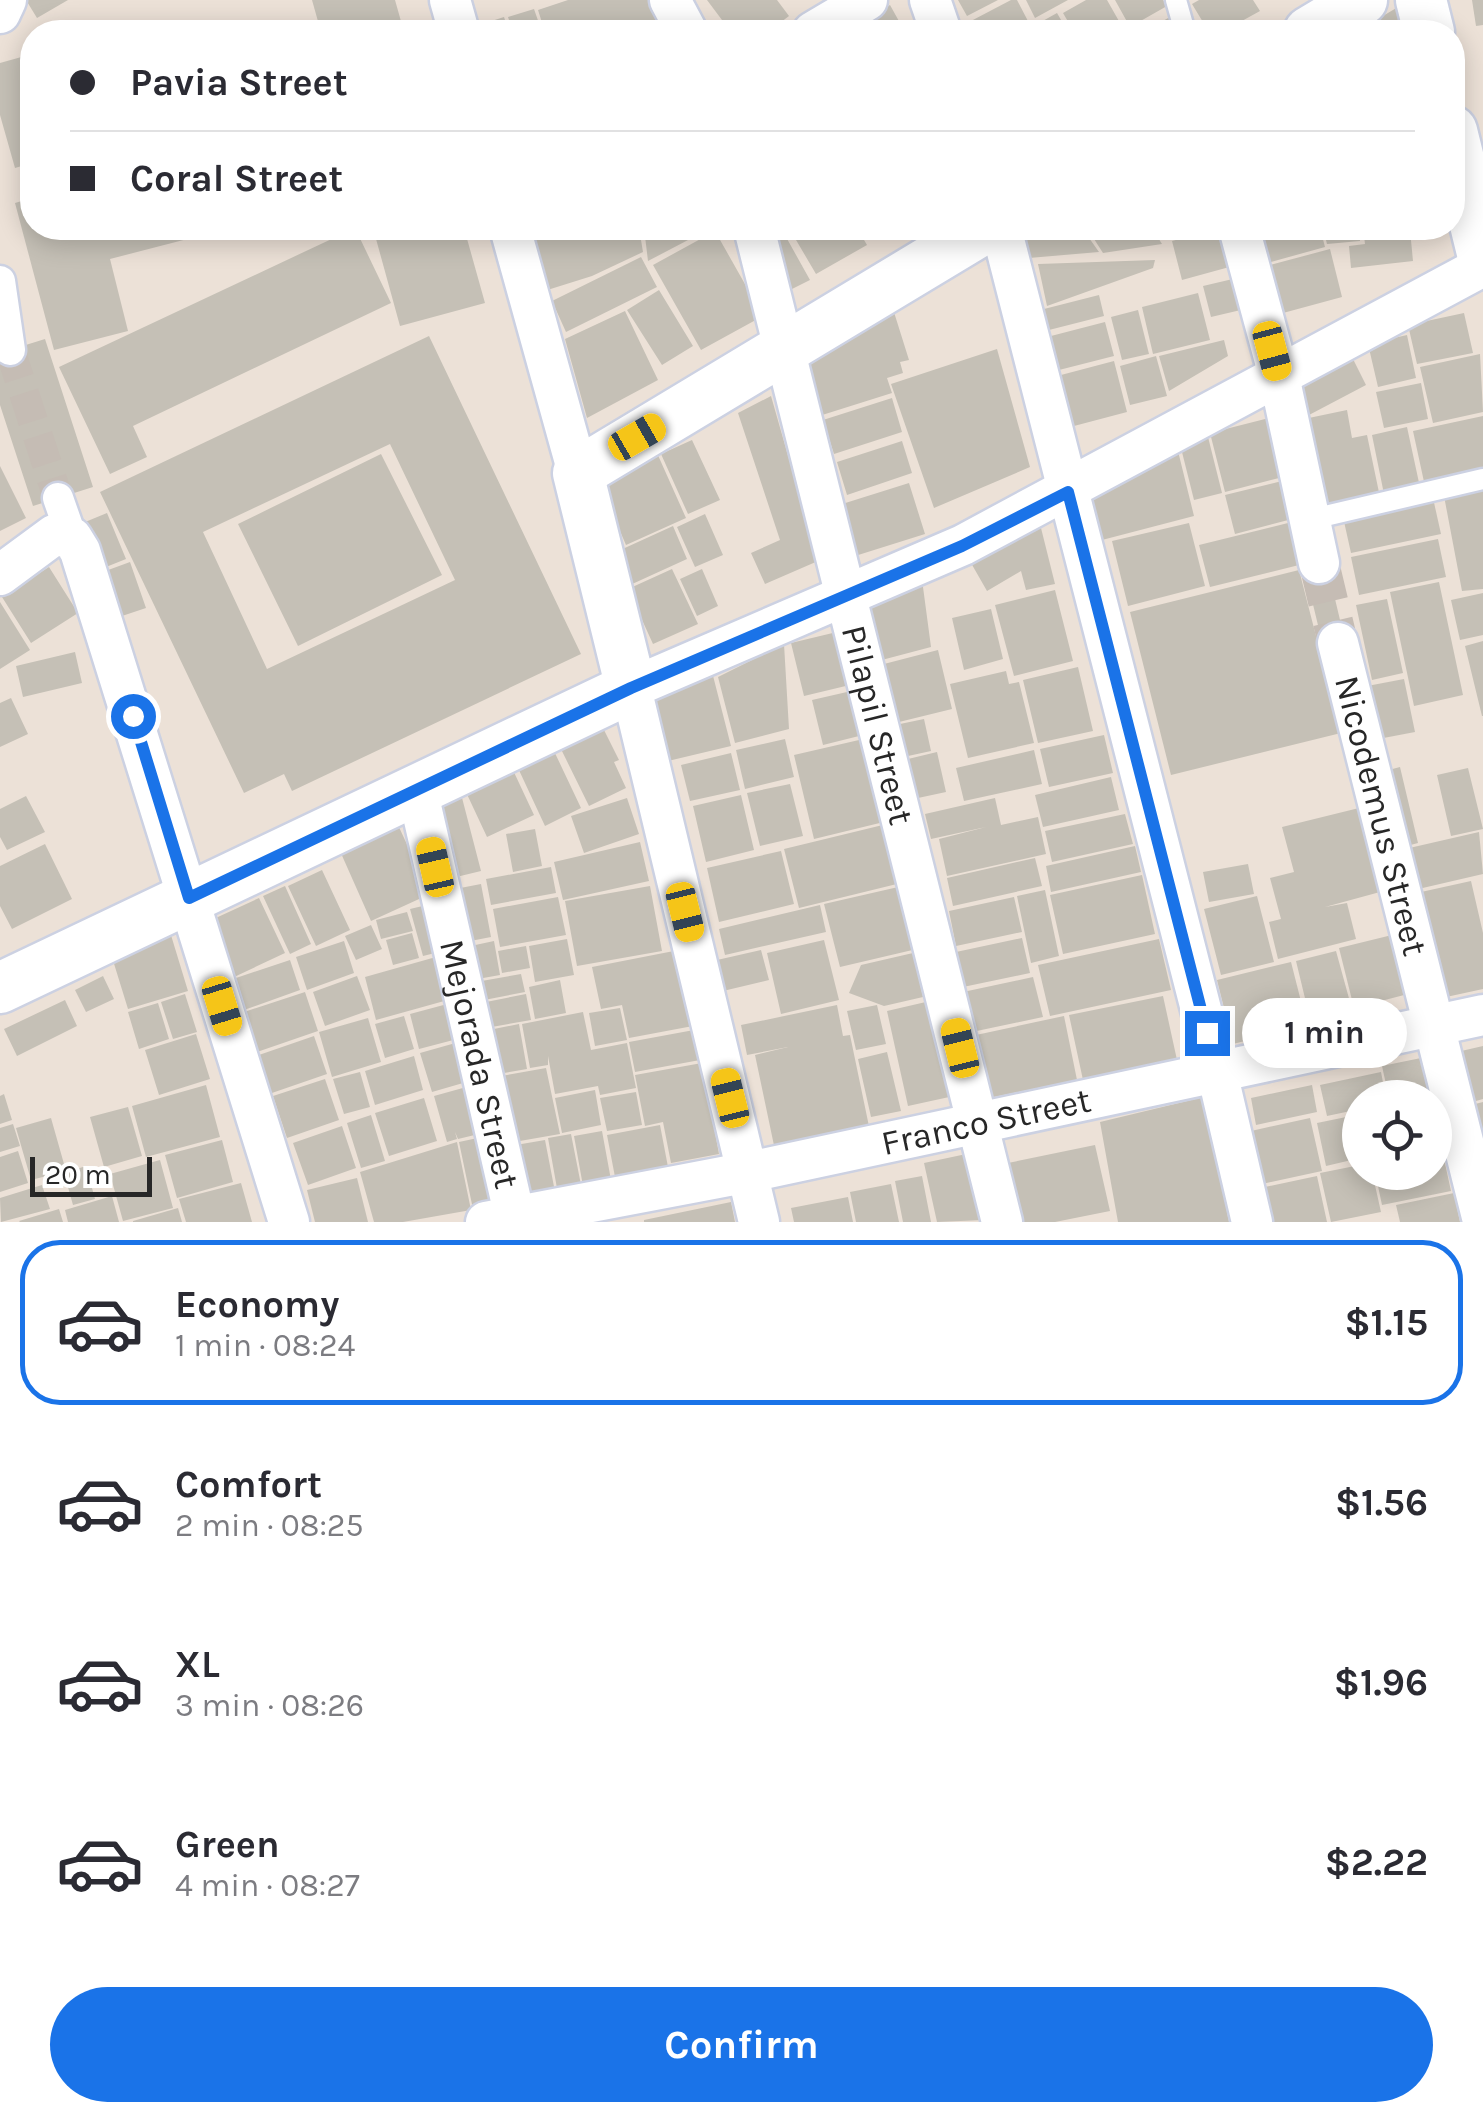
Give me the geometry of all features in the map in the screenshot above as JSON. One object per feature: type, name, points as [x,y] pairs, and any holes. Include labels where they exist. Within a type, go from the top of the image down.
[{"type":"street","points":[[0,13],[6,0]]},
{"type":"street","points":[[833,20],[867,0]]},
{"type":"street","points":[[1329,20],[1362,0]]},
{"type":"street","points":[[1465,184],[1483,257]]},
{"type":"street","points":[[513,240],[578,473],[759,1222]]},
{"type":"street","name":"Pilapil Street","points":[[757,240],[1002,1222]]},
{"type":"street","points":[[578,473],[965,240]]},
{"type":"street","points":[[1004,240],[1252,1222]]},
{"type":"street","points":[[1242,240],[1279,376],[1319,563]]},
{"type":"street","points":[[0,988],[631,688],[962,546],[1483,266]]},
{"type":"street","points":[[0,282],[10,350]]},
{"type":"street","points":[[58,498],[88,571],[289,1222]]},
{"type":"street","points":[[0,575],[54,535],[72,538]]},
{"type":"street","name":"Nicodemus Street","points":[[1338,642],[1483,1222]]},
{"type":"street","name":"Mejorada Street","points":[[417,789],[506,1220]]},
{"type":"street","name":"Franco Street","points":[[506,1220],[1483,1016]]},
{"type":"lane","points":[[1308,520],[1483,479]]},
{"type":"building","points":[[26,0],[68,0],[37,18]]},
{"type":"building","points":[[312,0],[395,0],[401,20],[318,20]]},
{"type":"building","points":[[568,0],[655,0],[661,20],[541,20],[538,10]]},
{"type":"building","points":[[707,0],[777,0],[789,16],[784,20],[722,20]]},
{"type":"building","points":[[958,0],[998,0],[967,16]]},
{"type":"building","points":[[1017,0],[1027,20],[973,20]]},
{"type":"building","points":[[1026,0],[1068,0],[1035,18]]},
{"type":"building","points":[[1086,0],[1107,0],[1118,20],[1067,20],[1063,13]]},
{"type":"building","points":[[1115,0],[1163,0],[1167,6],[1142,20],[1126,20]]},
{"type":"building","points":[[1199,0],[1253,0],[1260,11],[1244,20],[1202,20],[1192,4]]},
{"type":"building","points":[[1472,0],[1483,0],[1483,25],[1476,26]]},
{"type":"building","points":[[890,5],[898,20],[863,20]]},
{"type":"building","points":[[1398,7],[1406,20],[1376,20]]},
{"type":"building","points":[[534,9],[538,20],[509,20],[508,17]]},
{"type":"building","points":[[20,57],[20,167],[15,168],[0,115],[0,63]]},
{"type":"building","points":[[25,240],[183,240],[110,259],[128,331],[54,350]]},
{"type":"building","points":[[329,240],[361,240],[391,303],[133,426],[147,457],[110,474],[59,367]]},
{"type":"building","points":[[376,240],[467,240],[485,303],[400,326]]},
{"type":"building","points":[[532,240],[641,240],[643,252],[592,276],[541,292]]},
{"type":"building","points":[[645,240],[688,240],[648,261]]},
{"type":"building","points":[[699,240],[720,240],[763,316],[701,350],[653,265]]},
{"type":"building","points":[[765,240],[788,240],[810,280],[792,289]]},
{"type":"building","points":[[796,240],[864,240],[867,245],[816,274]]},
{"type":"building","points":[[1028,240],[1090,240],[1099,252],[1029,258],[1020,245]]},
{"type":"building","points":[[1095,240],[1160,240],[1162,244],[1103,253]]},
{"type":"building","points":[[1226,240],[1233,266],[1182,280],[1172,241]]},
{"type":"building","points":[[1253,240],[1323,240],[1325,247],[1260,265]]},
{"type":"building","points":[[1326,240],[1360,240],[1360,241],[1327,244]]},
{"type":"building","points":[[1364,240],[1411,240],[1413,261],[1351,268],[1349,246],[1365,244]]},
{"type":"building","points":[[1330,249],[1342,297],[1272,316],[1259,268]]},
{"type":"building","points":[[641,257],[657,287],[566,332],[552,301]]},
{"type":"building","points":[[1155,260],[1153,268],[1047,306],[1038,264]]},
{"type":"building","points":[[1237,278],[1245,309],[1211,317],[1203,286]]},
{"type":"building","points":[[659,290],[693,346],[662,365],[627,310]]},
{"type":"building","points":[[1198,293],[1210,340],[1153,354],[1142,307]]},
{"type":"building","points":[[1099,295],[1104,316],[1049,330],[1044,309]]},
{"type":"building","points":[[893,309],[909,360],[900,362],[903,373],[887,378],[892,393],[819,416],[804,366]]},
{"type":"building","points":[[1138,310],[1149,354],[1122,360],[1111,317]]},
{"type":"building","points":[[625,311],[658,380],[587,418],[565,339]]},
{"type":"building","points":[[1464,313],[1473,353],[1417,364],[1408,325]]},
{"type":"building","points":[[1105,322],[1114,356],[1059,370],[1051,336]]},
{"type":"building","points":[[1407,335],[1416,378],[1378,387],[1368,344]]},
{"type":"building","points":[[429,336],[581,654],[292,791],[284,774],[244,793],[100,492]],"holes":[[[390,444],[455,580],[267,669],[203,532]]]},
{"type":"building","points":[[45,339],[93,487],[33,506],[0,405],[0,353]]},
{"type":"building","points":[[1224,340],[1228,356],[1169,391],[1159,356]]},
{"type":"building","points":[[997,349],[1030,467],[934,508],[891,384]]},
{"type":"building","points":[[1480,354],[1483,412],[1433,423],[1420,367]]},
{"type":"building","points":[[1156,356],[1167,396],[1130,405],[1120,366]]},
{"type":"building","points":[[1352,357],[1366,385],[1309,415],[1294,388]]},
{"type":"building","points":[[1114,361],[1127,412],[1074,426],[1061,375]]},
{"type":"building","points":[[1421,383],[1428,419],[1384,428],[1376,392]]},
{"type":"building","points":[[771,396],[818,561],[765,584],[751,553],[780,540],[738,413]]},
{"type":"building","points":[[892,398],[902,432],[834,454],[823,420]]},
{"type":"building","points":[[1347,410],[1352,438],[1367,435],[1381,502],[1325,514],[1304,419]]},
{"type":"building","points":[[1483,416],[1483,478],[1426,491],[1413,431]]},
{"type":"building","points":[[1269,418],[1283,477],[1225,492],[1210,433]]},
{"type":"building","points":[[1407,427],[1421,492],[1385,499],[1372,435]]},
{"type":"building","points":[[1208,437],[1222,493],[1194,500],[1180,444]]},
{"type":"building","points":[[692,440],[720,500],[688,514],[661,454]]},
{"type":"building","points":[[902,441],[912,473],[847,495],[837,462]]},
{"type":"building","points":[[1177,447],[1194,516],[1102,540],[1088,495]]},
{"type":"building","points":[[657,453],[686,518],[626,545],[598,480]]},
{"type":"building","points":[[381,454],[442,575],[298,646],[238,524]]},
{"type":"building","points":[[0,466],[26,518],[0,531]]},
{"type":"building","points":[[1282,481],[1292,519],[1235,534],[1225,495]]},
{"type":"building","points":[[909,483],[925,534],[855,556],[839,505]]},
{"type":"building","points":[[1483,488],[1483,589],[1462,591],[1444,496]]},
{"type":"building","points":[[1433,498],[1441,534],[1351,553],[1343,517]]},
{"type":"building","points":[[107,513],[126,559],[91,573],[73,527]]},
{"type":"building","points":[[705,514],[723,555],[695,567],[677,527]]},
{"type":"building","points":[[1292,522],[1303,564],[1210,587],[1199,545]]},
{"type":"building","points":[[1189,523],[1205,586],[1128,606],[1112,541]]},
{"type":"building","points":[[1040,524],[1055,584],[1026,590],[1021,571],[987,591],[967,556]]},
{"type":"building","points":[[673,526],[687,559],[630,585],[616,552]]},
{"type":"building","points":[[1438,539],[1446,577],[1359,595],[1351,557]]},
{"type":"building","points":[[1326,561],[1345,641],[1323,646],[1304,567]]},
{"type":"building","points":[[130,562],[146,608],[116,618],[100,573]]},
{"type":"building","points":[[49,567],[78,613],[31,643],[2,597]]},
{"type":"building","points":[[672,569],[698,624],[653,644],[628,589]]},
{"type":"building","points":[[702,569],[718,606],[697,616],[680,579]]},
{"type":"building","points":[[1299,570],[1341,733],[1171,775],[1130,612]]},
{"type":"building","points":[[921,572],[931,647],[878,661],[862,600]]},
{"type":"building","points":[[1439,582],[1463,695],[1414,706],[1390,592]]},
{"type":"building","points":[[1055,590],[1073,661],[1014,676],[995,605]]},
{"type":"building","points":[[1483,593],[1483,635],[1460,640],[1451,600]]},
{"type":"building","points":[[1387,599],[1403,673],[1372,680],[1356,605]]},
{"type":"building","points":[[0,602],[30,650],[0,669]]},
{"type":"building","points":[[991,609],[1003,659],[964,670],[952,618]]},
{"type":"building","points":[[841,631],[854,684],[804,696],[791,643]]},
{"type":"building","points":[[1483,641],[1483,716],[1482,716],[1465,646]]},
{"type":"building","points":[[784,644],[789,729],[735,743],[718,677]]},
{"type":"building","points":[[938,650],[952,709],[899,722],[884,664]]},
{"type":"building","points":[[75,652],[82,683],[23,697],[16,666]]},
{"type":"building","points":[[710,664],[731,746],[668,761],[652,694]]},
{"type":"building","points":[[1078,667],[1093,731],[1038,743],[1023,680]]},
{"type":"building","points":[[1006,671],[1009,684],[1019,682],[1034,743],[968,758],[950,684]]},
{"type":"building","points":[[1404,679],[1415,732],[1373,740],[1362,687]]},
{"type":"building","points":[[860,689],[871,733],[823,745],[812,700]]},
{"type":"building","points":[[11,698],[28,734],[0,747],[0,703]]},
{"type":"building","points":[[924,719],[931,751],[908,756],[900,724]]},
{"type":"building","points":[[601,724],[619,760],[614,762],[626,788],[589,806],[559,745]]},
{"type":"building","points":[[1104,735],[1113,773],[1049,787],[1040,749]]},
{"type":"building","points":[[872,737],[892,820],[814,839],[794,755]]},
{"type":"building","points":[[785,739],[794,777],[745,789],[736,750]]},
{"type":"building","points":[[1034,750],[1042,784],[964,801],[956,768]]},
{"type":"building","points":[[554,751],[581,808],[545,826],[518,768]]},
{"type":"building","points":[[937,752],[946,792],[918,798],[908,759]]},
{"type":"building","points":[[731,753],[740,790],[690,801],[681,765]]},
{"type":"building","points":[[1400,767],[1418,843],[1403,847],[1385,771]]},
{"type":"building","points":[[512,768],[534,815],[487,837],[465,790]]},
{"type":"building","points":[[1468,768],[1483,829],[1451,836],[1437,775]]},
{"type":"building","points":[[1111,777],[1119,810],[1043,827],[1035,795]]},
{"type":"building","points":[[790,784],[803,836],[760,846],[747,793]]},
{"type":"building","points":[[460,790],[481,871],[448,879],[427,799]]},
{"type":"building","points":[[741,795],[754,850],[706,862],[693,806]]},
{"type":"building","points":[[26,796],[45,832],[7,850],[0,837],[0,809]]},
{"type":"building","points":[[627,798],[639,834],[584,853],[571,816]]},
{"type":"building","points":[[995,798],[1001,825],[1038,817],[1046,854],[947,876],[939,839],[986,827],[931,839],[925,814]]},
{"type":"building","points":[[1359,808],[1380,892],[1325,907],[1347,903],[1356,939],[1278,959],[1269,922],[1281,919],[1270,878],[1294,872],[1282,827]]},
{"type":"building","points":[[1125,814],[1133,844],[1052,862],[1045,831]]},
{"type":"building","points":[[891,823],[905,882],[799,908],[784,849]]},
{"type":"building","points":[[398,825],[430,894],[371,921],[340,851]]},
{"type":"building","points":[[535,829],[542,866],[513,872],[506,834]]},
{"type":"building","points":[[1479,832],[1483,874],[1414,890],[1405,849]]},
{"type":"building","points":[[640,842],[649,881],[563,900],[554,862]]},
{"type":"building","points":[[45,844],[72,899],[12,929],[0,906],[0,866]]},
{"type":"building","points":[[1135,846],[1141,872],[1051,892],[1046,866]]},
{"type":"building","points":[[781,851],[794,904],[719,922],[707,868]]},
{"type":"building","points":[[1035,858],[1042,886],[953,906],[947,878]]},
{"type":"building","points":[[1248,864],[1254,894],[1209,902],[1203,872]]},
{"type":"building","points":[[551,867],[556,893],[491,905],[486,879]]},
{"type":"building","points":[[322,870],[350,930],[316,946],[288,886]]},
{"type":"building","points":[[1142,875],[1155,934],[1063,954],[1050,895]]},
{"type":"building","points":[[1471,881],[1483,933],[1483,989],[1437,999],[1412,894]]},
{"type":"building","points":[[481,884],[491,937],[460,943],[450,890]]},
{"type":"building","points":[[907,885],[921,948],[840,967],[824,904]]},
{"type":"building","points":[[285,886],[311,944],[290,954],[263,896]]},
{"type":"building","points":[[650,886],[662,951],[577,966],[565,901]]},
{"type":"building","points":[[1045,890],[1059,956],[1031,963],[1017,896]]},
{"type":"building","points":[[1257,896],[1274,962],[1221,975],[1204,909]]},
{"type":"building","points":[[558,897],[566,935],[500,947],[493,909]]},
{"type":"building","points":[[1014,897],[1022,932],[956,946],[949,911]]},
{"type":"building","points":[[259,898],[285,953],[232,978],[207,922]]},
{"type":"building","points":[[431,904],[443,951],[423,956],[410,909]]},
{"type":"building","points":[[820,905],[826,932],[725,955],[719,929]]},
{"type":"building","points":[[407,912],[413,931],[381,939],[376,920]]},
{"type":"building","points":[[167,922],[188,991],[128,1009],[107,941]]},
{"type":"building","points":[[371,925],[382,949],[356,960],[345,936]]},
{"type":"building","points":[[412,933],[419,958],[393,965],[386,940]]},
{"type":"building","points":[[1392,935],[1408,994],[1354,1008],[1339,948]]},
{"type":"building","points":[[1022,938],[1030,973],[963,987],[956,952]]},
{"type":"building","points":[[567,939],[574,975],[535,982],[529,946]]},
{"type":"building","points":[[1159,939],[1171,990],[1050,1016],[1038,965]]},
{"type":"building","points":[[824,940],[839,1000],[781,1014],[767,953]]},
{"type":"building","points":[[344,941],[354,973],[307,990],[296,957]]},
{"type":"building","points":[[494,941],[500,975],[472,980],[466,947]]},
{"type":"building","points":[[526,946],[530,968],[502,973],[498,951]]},
{"type":"building","points":[[679,950],[693,1026],[629,1038],[622,1005],[601,1009],[592,967]]},
{"type":"building","points":[[761,950],[769,980],[723,991],[717,960]]},
{"type":"building","points":[[1336,951],[1353,1013],[1311,1023],[1296,961]]},
{"type":"building","points":[[913,953],[923,997],[884,1006],[849,993],[861,965]]},
{"type":"building","points":[[443,955],[455,998],[376,1020],[365,977]]},
{"type":"building","points":[[290,960],[300,990],[244,1010],[233,979]]},
{"type":"building","points":[[1291,962],[1307,1025],[1233,1044],[1217,980]]},
{"type":"building","points":[[521,974],[525,992],[479,1001],[476,982]]},
{"type":"building","points":[[103,976],[114,999],[86,1012],[75,990]]},
{"type":"building","points":[[357,976],[370,1010],[325,1026],[313,992]]},
{"type":"building","points":[[1033,977],[1043,1017],[972,1032],[963,992]]},
{"type":"building","points":[[560,980],[566,1013],[535,1019],[529,987]]},
{"type":"building","points":[[305,992],[318,1031],[257,1052],[244,1012]]},
{"type":"building","points":[[185,994],[197,1032],[173,1039],[161,1002]]},
{"type":"building","points":[[526,994],[531,1020],[486,1028],[481,1003]]},
{"type":"building","points":[[1163,996],[1177,1060],[1083,1080],[1069,1015]]},
{"type":"building","points":[[943,998],[963,1094],[908,1106],[887,1011]]},
{"type":"building","points":[[65,1000],[77,1026],[17,1056],[4,1029]]},
{"type":"building","points":[[158,1003],[169,1039],[139,1049],[128,1012]]},
{"type":"building","points":[[451,1003],[461,1038],[419,1049],[410,1014]]},
{"type":"building","points":[[837,1005],[843,1036],[850,1035],[871,1136],[776,1155],[755,1055],[788,1047],[747,1055],[741,1025]]},
{"type":"building","points":[[877,1005],[886,1044],[856,1050],[847,1011]]},
{"type":"building","points":[[620,1008],[627,1040],[595,1046],[589,1013]]},
{"type":"building","points":[[583,1012],[591,1050],[627,1043],[636,1088],[600,1095],[598,1086],[555,1094],[548,1056],[548,1065],[530,1068],[522,1024]]},
{"type":"building","points":[[404,1016],[414,1049],[385,1058],[375,1024]]},
{"type":"building","points":[[1064,1016],[1077,1080],[989,1098],[976,1035]]},
{"type":"building","points":[[368,1018],[381,1062],[332,1077],[319,1032]]},
{"type":"building","points":[[519,1024],[527,1069],[492,1075],[484,1031]]},
{"type":"building","points":[[694,1030],[700,1060],[635,1072],[629,1042]]},
{"type":"building","points":[[196,1034],[210,1079],[159,1095],[145,1050]]},
{"type":"building","points":[[314,1036],[327,1074],[269,1094],[256,1056]]},
{"type":"building","points":[[459,1042],[470,1081],[432,1092],[420,1053]]},
{"type":"building","points":[[1483,1046],[1483,1099],[1469,1103],[1457,1052]]},
{"type":"building","points":[[887,1052],[901,1111],[871,1117],[858,1059]]},
{"type":"building","points":[[414,1056],[423,1090],[375,1105],[365,1071]]},
{"type":"building","points":[[1421,1058],[1426,1080],[1385,1080],[1382,1066]]},
{"type":"building","points":[[702,1063],[719,1154],[671,1163],[663,1122],[645,1126],[635,1075]]},
{"type":"building","points":[[546,1068],[560,1134],[514,1142],[501,1076]]},
{"type":"building","points":[[360,1072],[370,1107],[344,1114],[333,1079]]},
{"type":"building","points":[[1381,1072],[1383,1080],[1343,1080]]},
{"type":"building","points":[[325,1079],[339,1120],[287,1138],[273,1096]]},
{"type":"building","points":[[1342,1080],[1342,1113],[1327,1116],[1320,1085]]},
{"type":"building","points":[[206,1085],[220,1137],[146,1157],[132,1106]]},
{"type":"building","points":[[1312,1085],[1317,1112],[1256,1125],[1251,1098]]},
{"type":"building","points":[[470,1086],[483,1133],[458,1139],[455,1132],[457,1139],[447,1142],[434,1096]]},
{"type":"building","points":[[595,1090],[601,1125],[562,1133],[555,1098]]},
{"type":"building","points":[[636,1092],[642,1125],[607,1131],[600,1098]]},
{"type":"building","points":[[4,1094],[12,1120],[0,1124],[0,1096]]},
{"type":"building","points":[[1204,1097],[1229,1222],[1118,1222],[1100,1122]]},
{"type":"building","points":[[424,1098],[437,1141],[389,1156],[375,1113]]},
{"type":"building","points":[[1483,1102],[1483,1168],[1467,1106]]},
{"type":"building","points":[[128,1107],[142,1156],[104,1167],[90,1117]]},
{"type":"building","points":[[371,1115],[385,1161],[361,1168],[347,1123]]},
{"type":"building","points":[[51,1118],[66,1171],[31,1180],[16,1128]]},
{"type":"building","points":[[1310,1118],[1322,1171],[1262,1184],[1251,1131]]},
{"type":"building","points":[[1342,1118],[1342,1162],[1326,1166],[1317,1123]]},
{"type":"building","points":[[13,1124],[20,1146],[0,1152],[0,1128]]},
{"type":"building","points":[[660,1125],[668,1167],[615,1177],[607,1135]]},
{"type":"building","points":[[342,1126],[356,1168],[308,1185],[293,1143]]},
{"type":"building","points":[[602,1131],[611,1180],[583,1186],[574,1136]]},
{"type":"building","points":[[571,1134],[582,1190],[558,1194],[548,1138]]},
{"type":"building","points":[[487,1136],[502,1208],[474,1214],[459,1142]]},
{"type":"building","points":[[222,1140],[233,1182],[177,1198],[165,1155]]},
{"type":"building","points":[[545,1140],[556,1197],[521,1204],[510,1146]]},
{"type":"building","points":[[457,1142],[471,1210],[403,1222],[374,1222],[360,1172]]},
{"type":"building","points":[[1095,1145],[1110,1211],[1055,1222],[1021,1222],[1008,1163]]},
{"type":"building","points":[[18,1151],[28,1183],[0,1192],[0,1157]]},
{"type":"building","points":[[971,1153],[984,1220],[937,1222],[924,1163]]},
{"type":"building","points":[[160,1160],[173,1208],[123,1221],[110,1174]]},
{"type":"building","points":[[86,1166],[95,1199],[73,1205],[64,1173]]},
{"type":"building","points":[[1342,1169],[1342,1190],[1376,1190],[1381,1212],[1331,1222],[1320,1173]]},
{"type":"building","points":[[922,1176],[931,1222],[903,1222],[895,1181]]},
{"type":"building","points":[[1317,1176],[1327,1222],[1267,1222],[1260,1188]]},
{"type":"building","points":[[357,1178],[368,1222],[315,1222],[307,1190]]},
{"type":"building","points":[[241,1183],[252,1222],[186,1222],[179,1199]]},
{"type":"building","points":[[891,1184],[899,1222],[856,1222],[850,1192]]},
{"type":"building","points":[[42,1185],[50,1209],[1,1222],[0,1198]]},
{"type":"building","points":[[1379,1190],[1451,1191],[1382,1205]]},
{"type":"building","points":[[1454,1193],[1460,1222],[1400,1222],[1396,1205]]},
{"type":"building","points":[[112,1196],[119,1222],[68,1222],[65,1210]]},
{"type":"building","points":[[848,1197],[853,1222],[794,1222],[791,1208]]},
{"type":"building","points":[[731,1202],[735,1222],[644,1222],[644,1220]]},
{"type":"building","points":[[178,1208],[182,1222],[133,1222],[133,1221]]},
{"type":"building","points":[[59,1209],[63,1222],[19,1221]]},
{"type":"tunnel","points":[[10,350],[58,498]]},
{"type":"tunnel","points":[[1319,563],[1338,643]]},
{"type":"route","points":[[133,716],[189,898],[631,688],[962,546],[1068,492],[1207,1033]]}]
